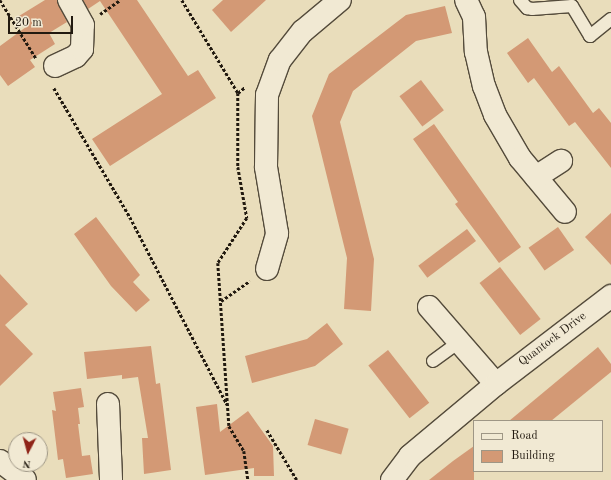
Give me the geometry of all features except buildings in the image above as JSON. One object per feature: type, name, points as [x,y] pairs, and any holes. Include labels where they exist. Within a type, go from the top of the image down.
[{"type":"street","points":[[48,70],[76,56],[82,49],[85,31],[68,0]]},
{"type":"street","points":[[267,269],[277,233],[266,167],[267,95],[280,60],[303,31],[340,0]]},
{"type":"street","points":[[466,0],[474,17],[476,52],[484,86],[496,115],[520,158],[565,212]]},
{"type":"street","points":[[536,177],[562,161]]},
{"type":"street","name":"Quantock Drive","points":[[392,480],[410,456],[496,384],[611,296]]},
{"type":"street","points":[[429,307],[496,384]]},
{"type":"street","points":[[108,404],[111,480]]},
{"type":"street","points":[[0,461],[25,480]]},
{"type":"lane","points":[[520,0],[527,8],[532,10],[576,3],[590,36],[611,19]]},
{"type":"lane","points":[[433,361],[459,342]]},
{"type":"path","points":[[0,0],[48,70],[130,217],[228,406]]},
{"type":"path","points":[[182,0],[238,93],[238,167],[247,218],[218,263],[229,426],[244,451],[248,480]]},
{"type":"path","points":[[221,301],[267,269]]},
{"type":"path","points":[[267,430],[297,480]]}]
